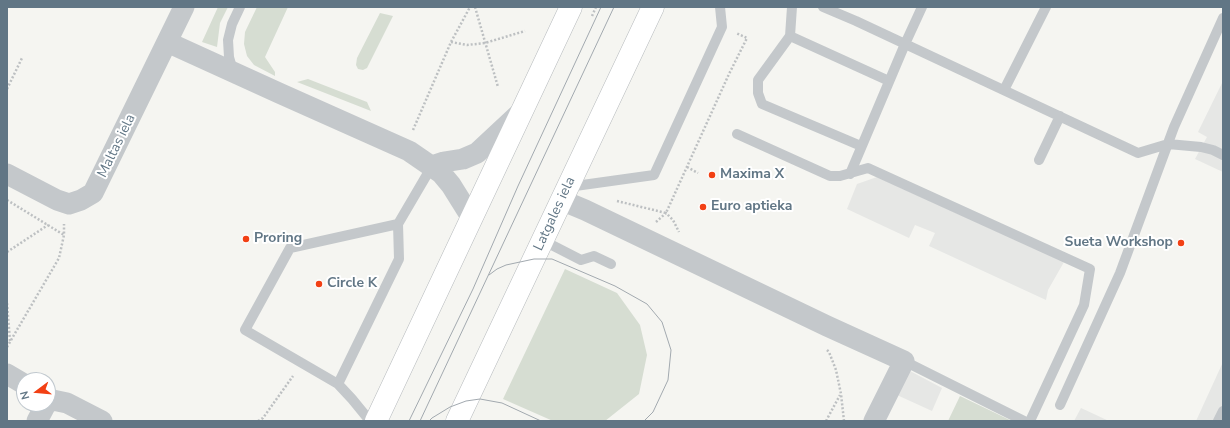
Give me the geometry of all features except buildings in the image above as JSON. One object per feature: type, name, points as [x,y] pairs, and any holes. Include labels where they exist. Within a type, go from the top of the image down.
[{"type":"highway","points":[[376,421],[571,7]]},
{"type":"highway","name":"Latgales iela","points":[[457,421],[653,7]]},
{"type":"street","name":"Maltas iela","points":[[69,204],[81,200],[93,193],[184,7]]},
{"type":"street","points":[[167,42],[409,151],[441,173],[451,185],[471,217]]},
{"type":"street","points":[[432,166],[444,162],[463,159],[477,152],[523,111]]},
{"type":"street","points":[[9,180],[69,204]]},
{"type":"street","points":[[564,194],[585,210],[827,326],[904,361],[874,421]]},
{"type":"street","points":[[7,374],[16,379]]},
{"type":"street","points":[[56,402],[67,403],[102,421]]},
{"type":"street","points":[[37,421],[42,412]]},
{"type":"lane","points":[[234,72],[229,58],[228,40],[232,24],[240,7]]},
{"type":"lane","points":[[564,194],[654,175],[722,27],[720,7]]},
{"type":"lane","points":[[792,7],[790,36],[758,80],[758,93],[762,104],[862,146]]},
{"type":"lane","points":[[823,7],[1138,153],[1168,144],[1201,147],[1213,150],[1223,155]]},
{"type":"lane","points":[[850,174],[922,7]]},
{"type":"lane","points":[[1004,90],[1046,7]]},
{"type":"lane","points":[[1060,405],[1120,273],[1174,127],[1223,18]]},
{"type":"lane","points":[[790,36],[889,81]]},
{"type":"lane","points":[[1039,160],[1060,116]]},
{"type":"lane","points":[[737,134],[830,176],[850,174],[868,168],[1090,268],[1084,305],[1030,421]]},
{"type":"lane","points":[[338,384],[399,259],[398,224],[432,166]]},
{"type":"lane","points":[[370,421],[338,384],[245,330],[290,248],[398,224]]},
{"type":"lane","points":[[542,240],[581,260],[594,256],[611,264]]},
{"type":"lane","points":[[904,361],[1024,421]]},
{"type":"lane","points":[[1218,421],[1223,411]]},
{"type":"path","points":[[418,135],[412,132],[451,42],[470,7]]},
{"type":"path","points":[[475,7],[498,87]]},
{"type":"path","points":[[451,42],[467,45],[485,43],[525,31]]},
{"type":"path","points":[[7,89],[22,58]]},
{"type":"path","points":[[687,167],[698,173]]},
{"type":"path","points":[[7,200],[64,235]]},
{"type":"path","points":[[7,347],[59,258],[64,235],[64,217],[69,204]]},
{"type":"path","points":[[7,252],[48,225]]},
{"type":"path","points":[[7,302],[10,342]]},
{"type":"path","points":[[7,336],[10,342]]},
{"type":"path","points":[[824,346],[829,352],[836,370],[841,394],[844,421]]},
{"type":"path","points":[[258,421],[263,418],[302,363]]},
{"type":"path","points":[[826,421],[841,394]]},
{"type":"shaded area","points":[[218,7],[228,7],[220,23],[217,47],[202,42]]},
{"type":"shaded area","points":[[257,7],[288,7],[265,57],[275,72],[275,76],[254,65],[247,56],[244,44],[245,32]]},
{"type":"shaded area","points":[[380,13],[393,16],[367,68],[363,70],[358,69],[356,65],[357,58]]},
{"type":"shaded area","points":[[308,79],[367,102],[371,111],[297,82]]},
{"type":"shaded area","points":[[1223,81],[1223,172],[1195,159],[1207,137],[1198,132]]},
{"type":"shaded area","points":[[877,177],[1064,262],[1048,290],[1046,300],[929,246],[935,233],[915,225],[909,238],[847,209],[857,184]]},
{"type":"shaded area","points":[[565,269],[617,293],[640,325],[647,355],[639,394],[605,421],[553,421],[503,399]]},
{"type":"shaded area","points":[[1223,362],[1223,421],[1196,421]]},
{"type":"shaded area","points":[[910,371],[942,388],[932,411],[897,395]]},
{"type":"shaded area","points":[[960,396],[1012,421],[948,421]]},
{"type":"shaded area","points":[[1081,408],[1109,421],[1074,421]]},
{"type":"tram line","points":[[409,421],[473,289],[518,186],[601,7]]},
{"type":"tram line","points":[[420,421],[614,7]]},
{"type":"tram line","points":[[489,275],[506,265],[534,259],[552,259],[615,286],[647,304],[662,322],[671,350],[668,380],[653,412],[644,421]]},
{"type":"tram line","points":[[429,421],[450,407],[466,401],[480,399],[502,403],[541,421]]},
{"type":"place","name":"Maxima X","points":[[712,175]]},
{"type":"place","name":"Euro aptieka","points":[[703,207]]},
{"type":"place","name":"Proring","points":[[246,239]]},
{"type":"place","name":"Sueta Workshop","points":[[1181,243]]},
{"type":"place","name":"Circle K","points":[[319,284]]}]
